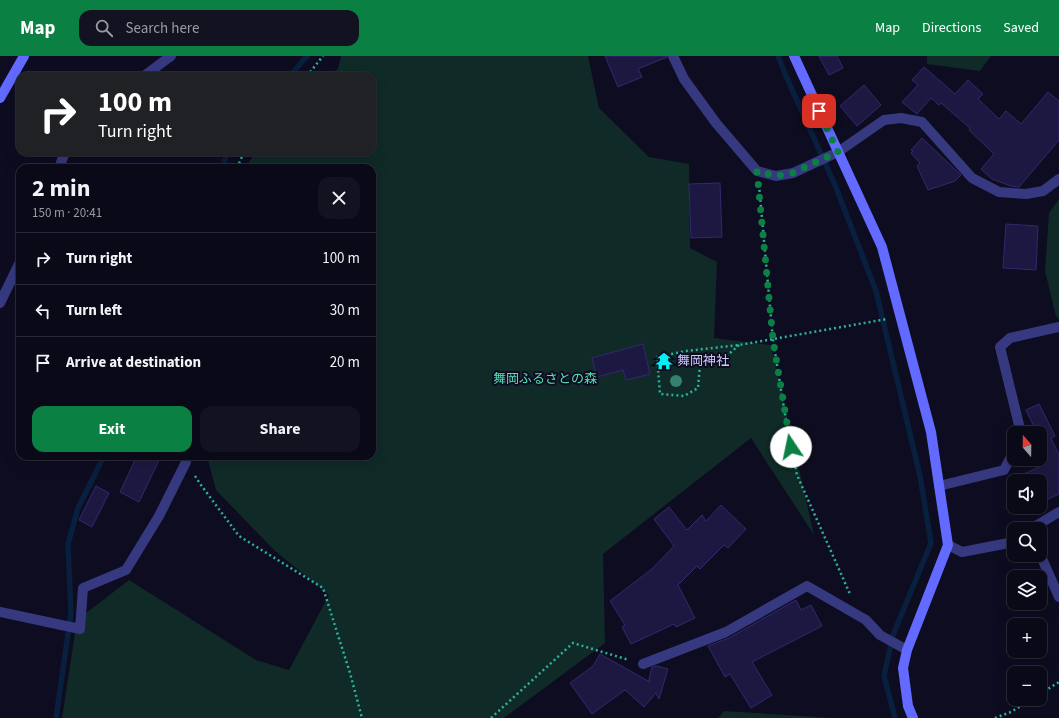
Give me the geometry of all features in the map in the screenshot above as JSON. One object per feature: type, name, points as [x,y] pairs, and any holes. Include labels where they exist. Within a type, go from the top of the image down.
[{"type":"street","points":[[0,98],[24,56]]},
{"type":"street","points":[[149,72],[171,56]]},
{"type":"street","points":[[673,56],[684,79],[716,123],[757,171],[776,176],[792,173],[836,153],[884,120],[901,118],[922,122],[972,178],[999,192],[1026,194],[1043,191],[1059,179]]},
{"type":"street","points":[[794,56],[836,153],[882,247],[931,432],[948,545],[907,650],[903,668],[908,706],[913,718]]},
{"type":"street","points":[[0,303],[16,270]]},
{"type":"street","points":[[1019,426],[1000,347],[1010,338],[1059,327]]},
{"type":"street","points":[[0,612],[80,629],[83,588],[126,570],[159,516],[186,462]]},
{"type":"street","points":[[939,486],[1004,470],[1007,464]]},
{"type":"street","points":[[1042,522],[1059,512]]},
{"type":"street","points":[[948,545],[962,552],[1007,543]]},
{"type":"street","points":[[1044,562],[1059,597]]},
{"type":"street","points":[[643,664],[726,632],[807,586],[866,620],[880,635],[907,650]]},
{"type":"path","points":[[310,72],[323,56]]},
{"type":"path","points":[[757,171],[773,340],[796,475],[853,601],[866,620]]},
{"type":"path","points":[[739,345],[729,354],[700,364],[698,388],[684,396],[660,394],[656,357],[773,340],[889,319]]},
{"type":"path","points":[[186,462],[200,485],[239,536],[323,588],[350,673],[362,718]]},
{"type":"path","points":[[491,718],[573,643],[643,664]]},
{"type":"path","points":[[1047,690],[1059,682]]},
{"type":"path","points":[[995,718],[1011,712],[1021,706]]},
{"type":"green space","name":"舞岡ふるさとの森","points":[[341,56],[588,56],[599,108],[649,157],[689,164],[690,248],[717,262],[714,338],[771,345],[814,535],[751,438],[603,554],[605,643],[504,718],[62,718],[77,620],[129,580],[256,660],[289,670],[329,595],[274,550],[216,490],[208,460],[376,460],[376,164],[248,164],[253,156],[376,156],[376,72],[333,72],[338,69]]},
{"type":"green space","points":[[927,56],[991,56],[980,71],[927,64]]},
{"type":"green space","points":[[1059,199],[1059,319],[1056,316],[1045,271],[1049,213]]},
{"type":"green space","points":[[724,711],[833,718],[718,718]]},
{"type":"building","points":[[605,56],[667,57],[638,69],[642,77],[618,87]]},
{"type":"building","points":[[819,56],[837,56],[843,68],[829,75]]},
{"type":"building","points":[[924,67],[955,94],[968,80],[983,94],[978,99],[999,119],[1006,111],[1021,124],[1048,92],[1059,101],[1059,140],[1019,187],[1011,186],[992,179],[981,169],[994,154],[969,130],[970,128],[941,103],[939,105],[931,98],[917,114],[902,102],[918,85],[912,80]]},
{"type":"building","points":[[864,85],[881,105],[857,126],[840,106]]},
{"type":"building","points":[[922,138],[961,175],[955,181],[928,190],[917,166],[920,163],[911,153],[913,151],[911,150]]},
{"type":"building","points":[[720,183],[722,237],[691,238],[689,184]]},
{"type":"building","points":[[1006,224],[1038,226],[1036,270],[1003,268]]},
{"type":"building","points":[[643,344],[650,374],[626,380],[623,370],[597,377],[592,358]]},
{"type":"building","points":[[1039,404],[1055,436],[1051,438],[1059,455],[1059,494],[1047,500],[1047,474],[1024,474],[1041,466],[1047,466],[1047,426],[1034,426],[1026,410]]},
{"type":"building","points":[[135,460],[159,460],[139,502],[120,492]]},
{"type":"building","points":[[96,486],[109,493],[92,527],[79,520]]},
{"type":"building","points":[[721,505],[746,529],[728,548],[724,545],[700,569],[697,566],[678,585],[695,618],[676,627],[674,624],[631,644],[622,627],[625,625],[610,601],[652,569],[674,546],[654,519],[669,507],[687,530],[702,515],[706,521]]},
{"type":"building","points":[[796,600],[801,610],[811,605],[822,626],[752,662],[772,695],[751,708],[730,674],[725,677],[708,646],[729,638]]},
{"type":"building","points":[[600,654],[650,682],[649,679],[652,667],[657,666],[668,669],[659,699],[656,693],[644,707],[625,690],[592,714],[570,683],[593,666]]},
{"type":"waterway","points":[[293,72],[307,56]]},
{"type":"waterway","points":[[778,56],[835,185],[876,291],[920,476],[931,543],[893,635],[884,676],[895,718]]},
{"type":"waterway","points":[[224,164],[226,156]]},
{"type":"waterway","points":[[56,718],[71,613],[68,544],[78,508],[102,460]]},
{"type":"place","name":"舞岡神社","points":[[664,361]]},
{"type":"route","points":[[791,447],[773,340],[757,171],[776,176],[792,173],[838,152],[819,111]]}]
